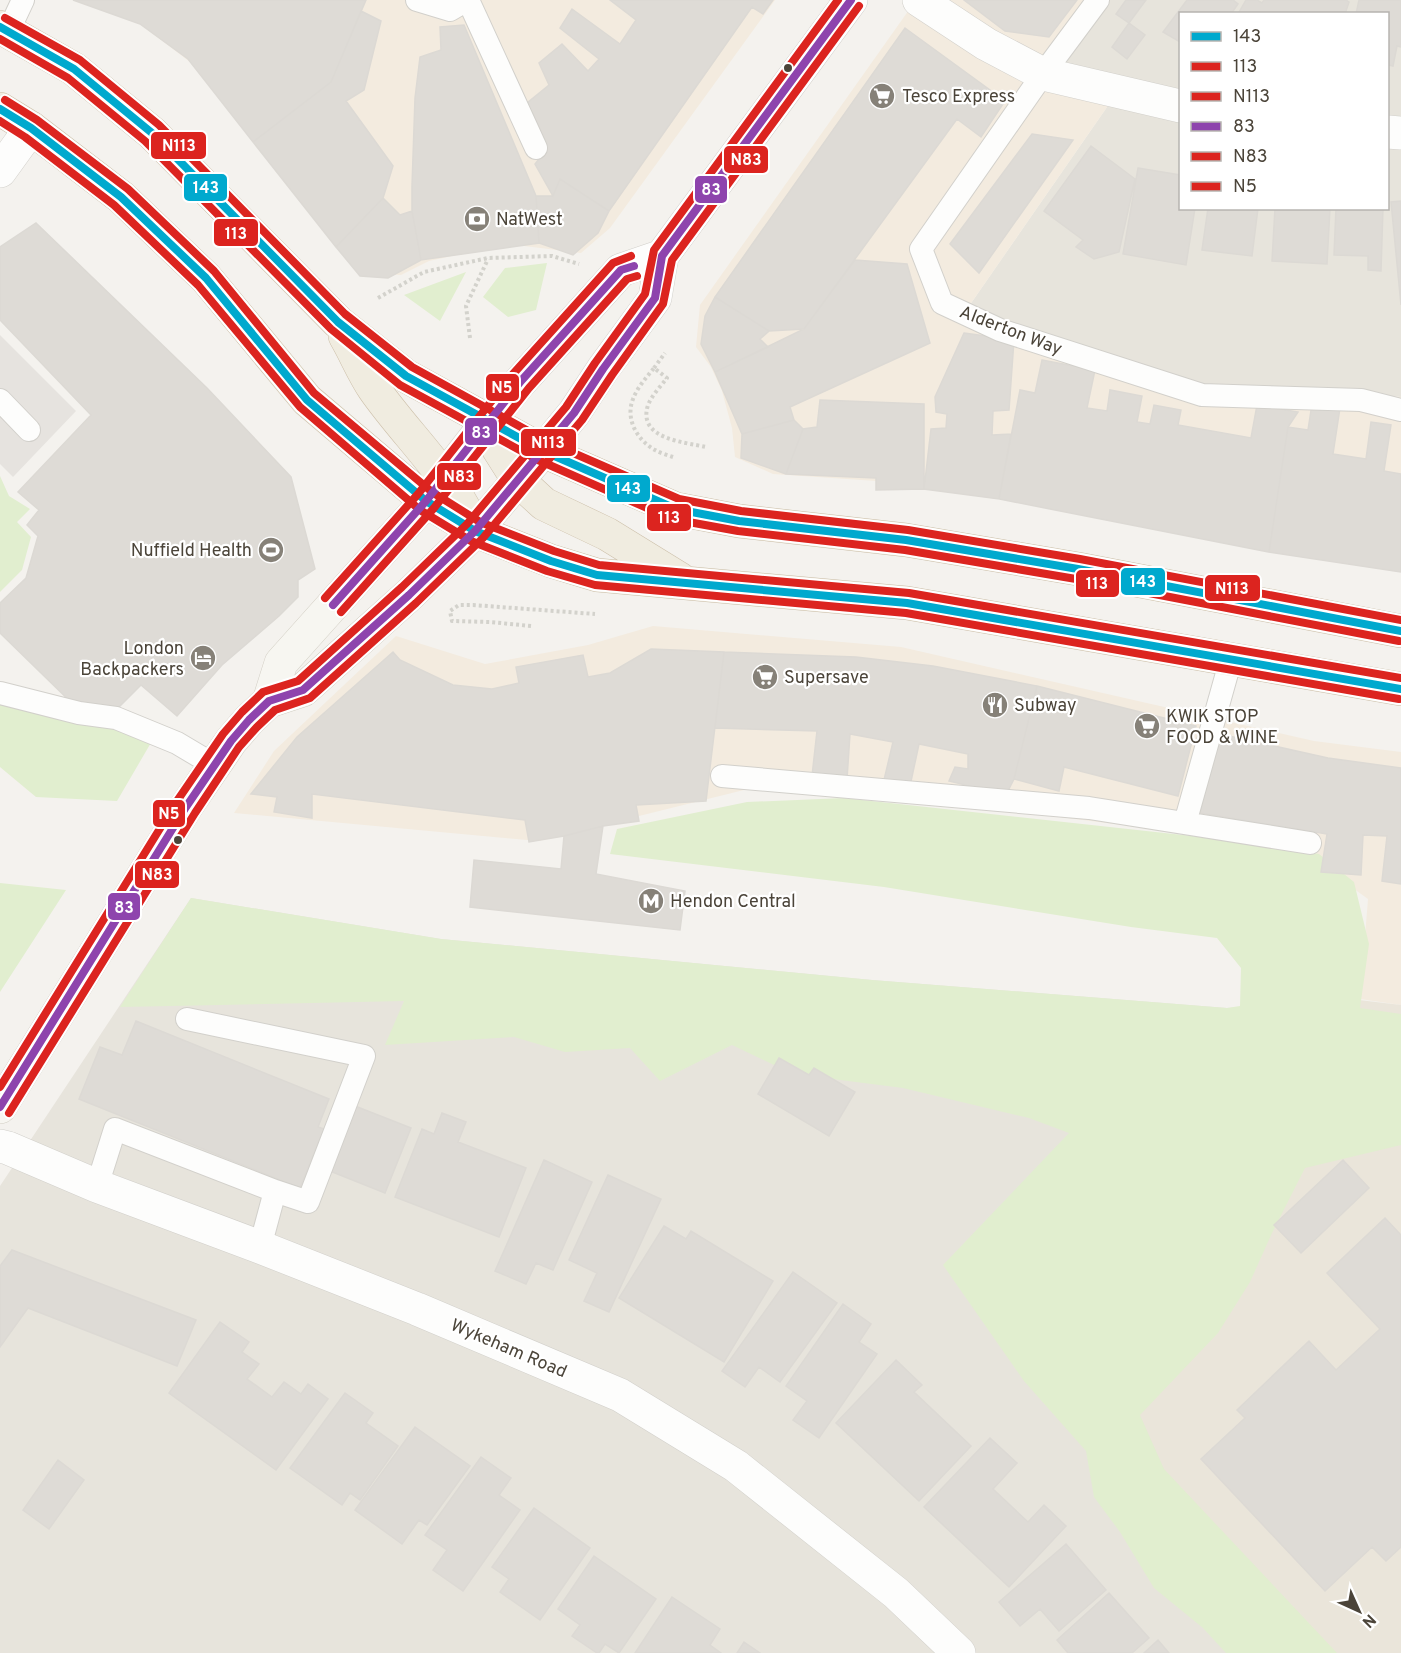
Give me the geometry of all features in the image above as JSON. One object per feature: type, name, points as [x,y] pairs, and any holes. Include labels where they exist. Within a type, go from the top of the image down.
[{"type":"highway","points":[[4,29],[74,69],[152,133],[338,322],[406,376],[543,451],[676,508],[739,521],[906,540],[1078,569],[1401,631]]},
{"type":"highway","points":[[0,109],[31,128],[121,197],[206,278],[307,399],[465,509],[475,531],[551,561],[597,575],[907,603],[1401,689]]},
{"type":"highway","points":[[338,322],[373,387],[435,490]]},
{"type":"highway","points":[[489,420],[499,450],[518,480],[544,504],[607,534],[687,583]]},
{"type":"main road","points":[[0,1107],[186,807],[243,727],[269,700],[281,663],[435,490],[489,420]]},
{"type":"main road","points":[[269,700],[303,690],[409,595],[475,531],[543,451]]},
{"type":"street","points":[[543,451],[574,413],[655,298],[662,256],[851,0]]},
{"type":"street","points":[[919,0],[986,44],[1043,74],[1179,106]]},
{"type":"street","points":[[0,171],[31,128]]},
{"type":"street","points":[[489,420],[621,270],[662,256]]},
{"type":"street","name":"Wykeham Road","points":[[0,1146],[417,1309],[620,1395],[736,1466],[896,1593],[959,1653]]},
{"type":"lane","points":[[4,29],[23,0]]},
{"type":"lane","points":[[417,0],[450,10],[467,0],[536,148]]},
{"type":"lane","name":"Alderton Way","points":[[1098,0],[1043,74],[921,249],[942,303],[1000,330],[1202,395],[1361,400],[1401,410]]},
{"type":"lane","points":[[0,400],[29,430]]},
{"type":"lane","points":[[1185,823],[1231,659]]},
{"type":"lane","points":[[0,693],[80,713],[116,718],[177,743],[214,765]]},
{"type":"lane","points":[[722,776],[1089,808],[1310,843]]},
{"type":"lane","points":[[98,1186],[115,1129],[308,1202],[364,1056],[187,1019]]},
{"type":"lane","points":[[260,1247],[275,1191]]},
{"type":"path","points":[[378,298],[424,272],[488,258],[552,256],[588,266]]},
{"type":"path","points":[[470,338],[466,306],[488,258]]},
{"type":"path","points":[[665,353],[638,388],[632,400],[630,412],[632,425],[639,438],[655,450],[673,457]]},
{"type":"path","points":[[654,368],[667,378],[649,402],[646,417],[651,428],[663,437],[706,447]]},
{"type":"path","points":[[531,626],[452,621],[450,611],[459,605],[472,605],[571,613]]},
{"type":"shaded area","points":[[87,0],[775,0],[610,228],[581,253],[507,244],[429,261],[401,275],[358,272],[190,62],[139,23]]},
{"type":"shaded area","points":[[916,0],[1099,0],[1045,70],[1123,84],[967,309],[1198,391],[1351,392],[1401,397],[1401,572],[1155,526],[965,487],[773,474],[735,457],[732,428],[722,391],[711,367],[696,347],[700,305]]},
{"type":"shaded area","points":[[1097,0],[1401,0],[1401,397],[1353,392],[1199,392],[967,309],[1123,84],[1045,70]]},
{"type":"shaded area","points":[[0,335],[76,411],[13,477],[0,464]]},
{"type":"shaded area","points":[[653,626],[901,647],[1314,741],[1401,752],[1401,1005],[1360,999],[1368,899],[1296,847],[885,795],[748,789],[538,841],[234,813],[274,751],[396,636],[485,664],[588,645]]},
{"type":"shaded area","points":[[191,898],[441,939],[872,980],[1227,1008],[1358,1001],[1317,1653],[0,1653],[0,1186]]},
{"type":"shaded area","points":[[1359,1000],[1401,1005],[1401,1653],[1318,1653],[1108,1433]]},
{"type":"green space","points":[[547,263],[536,310],[508,317],[483,297],[505,268]]},
{"type":"green space","points":[[466,272],[440,321],[404,295]]},
{"type":"green space","points":[[0,476],[9,496],[30,509],[17,522],[31,537],[22,570],[0,592]]},
{"type":"green space","points":[[0,700],[126,728],[152,741],[117,801],[36,797],[0,767]]},
{"type":"green space","points":[[844,798],[1256,843],[1319,854],[1354,882],[1369,944],[1360,1008],[1401,1014],[1401,1145],[1305,1168],[1250,1282],[1218,1333],[1140,1415],[1164,1469],[1337,1653],[1226,1653],[1203,1628],[1154,1588],[1120,1532],[1094,1497],[1086,1451],[1024,1381],[943,1265],[1069,1133],[1029,1118],[903,1088],[793,1074],[732,1045],[660,1081],[630,1048],[565,1052],[514,1037],[385,1045],[404,1001],[120,1007],[191,898],[441,939],[872,980],[1227,1008],[1240,1006],[1241,968],[1217,938],[1131,927],[884,887],[610,854],[617,829],[747,802]]},
{"type":"green space","points":[[0,883],[66,890],[0,992]]},
{"type":"building","points":[[73,0],[366,0],[331,82],[253,142],[188,59],[140,24]]},
{"type":"building","points":[[610,0],[773,0],[763,14],[752,7],[609,211],[560,179],[553,196],[535,164],[546,150],[527,103],[549,85],[539,63],[562,44],[588,71],[599,59],[560,28],[572,9],[620,44],[636,20]]},
{"type":"building","points":[[964,0],[1077,0],[1049,37],[1005,31]]},
{"type":"building","points":[[1126,0],[1146,0],[1129,23],[1116,14]]},
{"type":"building","points":[[1187,0],[1233,0],[1238,4],[1232,12],[1179,12],[1179,41],[1163,32]]},
{"type":"building","points":[[1246,0],[1257,0],[1262,3],[1264,0],[1346,0],[1349,2],[1346,12],[1239,12]]},
{"type":"building","points":[[1359,0],[1401,0],[1401,47],[1397,46],[1393,66],[1389,65],[1389,12],[1356,12]]},
{"type":"building","points":[[361,11],[381,21],[364,90],[346,101],[393,166],[383,198],[336,247],[253,142],[331,82]]},
{"type":"building","points":[[1129,23],[1145,35],[1127,59],[1112,47]]},
{"type":"building","points":[[464,25],[536,196],[539,243],[421,260],[412,211],[415,98],[420,57],[441,50],[440,27]]},
{"type":"building","points":[[905,28],[1005,101],[981,137],[957,119],[804,329],[769,331],[715,297]]},
{"type":"building","points":[[1032,134],[1073,140],[979,273],[950,244]]},
{"type":"building","points":[[1091,146],[1135,179],[1119,252],[1094,259],[1076,247],[1083,240],[1044,211]]},
{"type":"building","points":[[1138,168],[1179,175],[1179,210],[1195,210],[1186,265],[1123,254]]},
{"type":"building","points":[[560,179],[609,211],[598,233],[573,255],[539,243],[536,196],[553,196]]},
{"type":"building","points":[[383,198],[400,215],[412,211],[421,260],[388,278],[360,276],[336,247]]},
{"type":"building","points":[[1401,201],[1401,305],[1391,202]]},
{"type":"building","points":[[1208,210],[1258,210],[1252,256],[1202,250]]},
{"type":"building","points":[[1275,210],[1330,210],[1327,264],[1272,261]]},
{"type":"building","points":[[1336,210],[1383,210],[1381,271],[1368,270],[1368,256],[1334,255]]},
{"type":"building","points":[[36,223],[207,388],[291,477],[315,569],[298,580],[298,597],[222,665],[177,716],[141,685],[115,711],[79,710],[0,633],[0,603],[26,578],[38,536],[27,525],[39,510],[18,492],[91,415],[0,320],[0,247]]},
{"type":"building","points":[[855,260],[907,264],[930,343],[790,407],[794,420],[742,434],[715,372],[804,329]]},
{"type":"building","points":[[715,297],[769,331],[760,339],[768,347],[715,372],[701,344],[705,316]]},
{"type":"building","points":[[964,333],[1014,340],[1009,410],[993,411],[992,435],[1011,434],[999,499],[924,489],[931,429],[946,428],[947,414],[936,412],[935,397]]},
{"type":"building","points":[[1042,360],[1095,370],[1087,408],[1107,411],[1110,390],[1142,396],[1137,422],[1150,424],[1154,405],[1181,410],[1178,425],[1251,438],[1257,405],[1298,412],[1288,427],[1269,552],[999,499],[1020,390],[1035,393]]},
{"type":"building","points":[[820,400],[924,404],[924,489],[876,490],[876,478],[786,474],[803,429],[817,427]]},
{"type":"building","points":[[1312,404],[1340,408],[1333,454],[1366,459],[1371,422],[1391,425],[1384,471],[1401,474],[1401,572],[1269,552],[1288,427],[1308,430]]},
{"type":"building","points":[[794,420],[803,429],[786,474],[741,458],[742,434]]},
{"type":"building","points":[[651,649],[724,652],[706,801],[636,805],[639,821],[603,826],[529,842],[525,820],[312,794],[312,818],[274,812],[277,797],[251,794],[297,737],[393,652],[400,660],[453,685],[492,689],[519,683],[516,667],[583,655],[588,677],[610,673]]},
{"type":"building","points":[[724,652],[856,657],[933,666],[1037,686],[1014,779],[1006,795],[949,781],[955,767],[968,769],[968,754],[919,744],[910,786],[884,780],[893,742],[850,734],[847,779],[812,776],[817,731],[715,728]]},
{"type":"building","points":[[1037,686],[1196,726],[1178,796],[1064,767],[1059,791],[1014,779]]},
{"type":"building","points":[[1220,734],[1328,758],[1401,768],[1401,884],[1382,881],[1387,836],[1363,835],[1361,875],[1321,872],[1327,834],[1200,813]]},
{"type":"building","points":[[603,826],[596,874],[685,891],[680,930],[470,907],[474,860],[561,869],[564,836]]},
{"type":"building","points":[[136,1021],[329,1099],[318,1127],[324,1129],[300,1188],[79,1099],[100,1047],[122,1055]]},
{"type":"building","points":[[779,1058],[809,1075],[814,1068],[855,1092],[829,1136],[758,1094]]},
{"type":"building","points":[[355,1106],[411,1128],[385,1193],[330,1171]]},
{"type":"building","points":[[442,1113],[466,1122],[458,1142],[526,1168],[499,1237],[395,1197],[422,1129],[434,1134]]},
{"type":"building","points":[[544,1160],[592,1182],[553,1270],[536,1263],[526,1284],[495,1271]]},
{"type":"building","points":[[1343,1160],[1369,1188],[1301,1253],[1274,1225]]},
{"type":"building","points":[[608,1175],[661,1199],[609,1312],[584,1301],[597,1273],[569,1260]]},
{"type":"building","points":[[1385,1218],[1401,1235],[1401,1547],[1386,1561],[1372,1547],[1325,1591],[1201,1459],[1245,1418],[1237,1410],[1309,1341],[1336,1370],[1380,1329],[1327,1273]]},
{"type":"building","points":[[664,1226],[686,1239],[691,1231],[773,1281],[724,1362],[619,1298]]},
{"type":"building","points":[[12,1250],[196,1320],[177,1366],[28,1308],[0,1347],[0,1266]]},
{"type":"building","points":[[793,1272],[837,1303],[780,1382],[759,1367],[745,1387],[722,1371]]},
{"type":"building","points":[[843,1304],[871,1324],[859,1342],[877,1354],[819,1438],[793,1420],[807,1401],[786,1386]]},
{"type":"building","points":[[220,1322],[249,1342],[242,1352],[259,1364],[247,1379],[272,1397],[284,1382],[301,1394],[308,1384],[328,1399],[276,1470],[169,1393]]},
{"type":"building","points":[[896,1360],[922,1385],[914,1392],[971,1446],[919,1501],[836,1423]]},
{"type":"building","points":[[345,1393],[373,1413],[366,1423],[398,1446],[360,1500],[350,1493],[342,1505],[290,1468]]},
{"type":"building","points":[[415,1427],[470,1466],[427,1525],[419,1520],[402,1544],[355,1510]]},
{"type":"building","points":[[990,1438],[1017,1463],[993,1489],[1028,1522],[1044,1505],[1066,1526],[1009,1587],[924,1507]]},
{"type":"building","points":[[481,1457],[511,1478],[499,1495],[520,1510],[463,1591],[433,1570],[447,1550],[425,1535]]},
{"type":"building","points":[[58,1460],[84,1480],[49,1529],[23,1510]]},
{"type":"building","points":[[534,1508],[590,1548],[540,1620],[500,1592],[509,1579],[492,1567]]},
{"type":"building","points":[[1066,1544],[1106,1590],[1059,1631],[1040,1609],[1020,1626],[999,1602]]},
{"type":"building","points":[[594,1556],[656,1599],[619,1653],[605,1644],[597,1653],[572,1636],[580,1625],[558,1609]]},
{"type":"building","points":[[1109,1593],[1149,1638],[1132,1653],[1068,1653],[1057,1640]]},
{"type":"building","points":[[672,1597],[720,1629],[710,1645],[721,1653],[635,1653]]},
{"type":"building","points":[[1158,1640],[1169,1653],[1144,1653]]},
{"type":"building","points":[[744,1642],[760,1653],[737,1653]]},
{"type":"transit line","name":"N5","points":[[0,1087],[177,801],[223,734],[263,692],[298,681],[402,587],[467,524],[566,407],[645,294],[654,250],[838,0]]},
{"type":"transit line","name":"83","points":[[0,1107],[186,807],[231,741],[269,701],[303,690],[409,595],[475,531],[574,413],[655,298],[662,256],[851,0]]},
{"type":"transit line","name":"N83","points":[[9,1113],[195,813],[239,747],[275,710],[310,698],[416,603],[483,538],[582,420],[663,304],[672,260],[859,6]]},
{"type":"transit line","name":"N113","points":[[5,18],[80,60],[159,125],[345,314],[412,367],[548,442],[679,499],[741,511],[908,530],[1080,559],[1401,620]]},
{"type":"transit line","name":"143","points":[[0,27],[74,69],[152,133],[338,322],[406,376],[543,451],[676,509],[739,521],[906,540],[1078,569],[1401,631]]},
{"type":"transit line","name":"113","points":[[0,39],[68,78],[145,141],[331,329],[400,385],[538,460],[672,519],[738,531],[905,550],[1076,579],[1399,641]]},
{"type":"transit line","name":"N113","points":[[5,100],[37,120],[128,189],[214,271],[314,393],[432,492],[480,522],[554,551],[599,565],[909,593],[1401,678]]},
{"type":"transit line","name":"143","points":[[0,109],[31,128],[121,197],[206,278],[307,400],[426,501],[475,531],[551,561],[597,575],[907,603],[1401,689]]},
{"type":"transit line","name":"113","points":[[0,121],[25,137],[114,205],[198,285],[300,407],[420,510],[471,541],[547,571],[595,585],[906,613],[1399,699]]},
{"type":"transit line","name":"N5","points":[[325,598],[418,494],[513,374],[613,263],[631,256]]},
{"type":"transit line","name":"83","points":[[333,605],[426,501],[521,381],[621,270],[634,266]]},
{"type":"transit line","name":"N83","points":[[341,612],[434,508],[529,388],[627,279],[637,276]]},
{"type":"place","name":"Tesco Express","points":[[882,96]]},
{"type":"place","name":"NatWest","points":[[477,219]]},
{"type":"place","name":"Nuffield Health","points":[[271,550]]},
{"type":"place","name":"London Backpackers","points":[[203,658]]},
{"type":"place","name":"Supersave","points":[[765,677]]},
{"type":"place","name":"Subway","points":[[995,705]]},
{"type":"place","name":"KWIK STOP FOOD & WINE","points":[[1147,726]]},
{"type":"place","name":"Hendon Central","points":[[651,901]]}]
